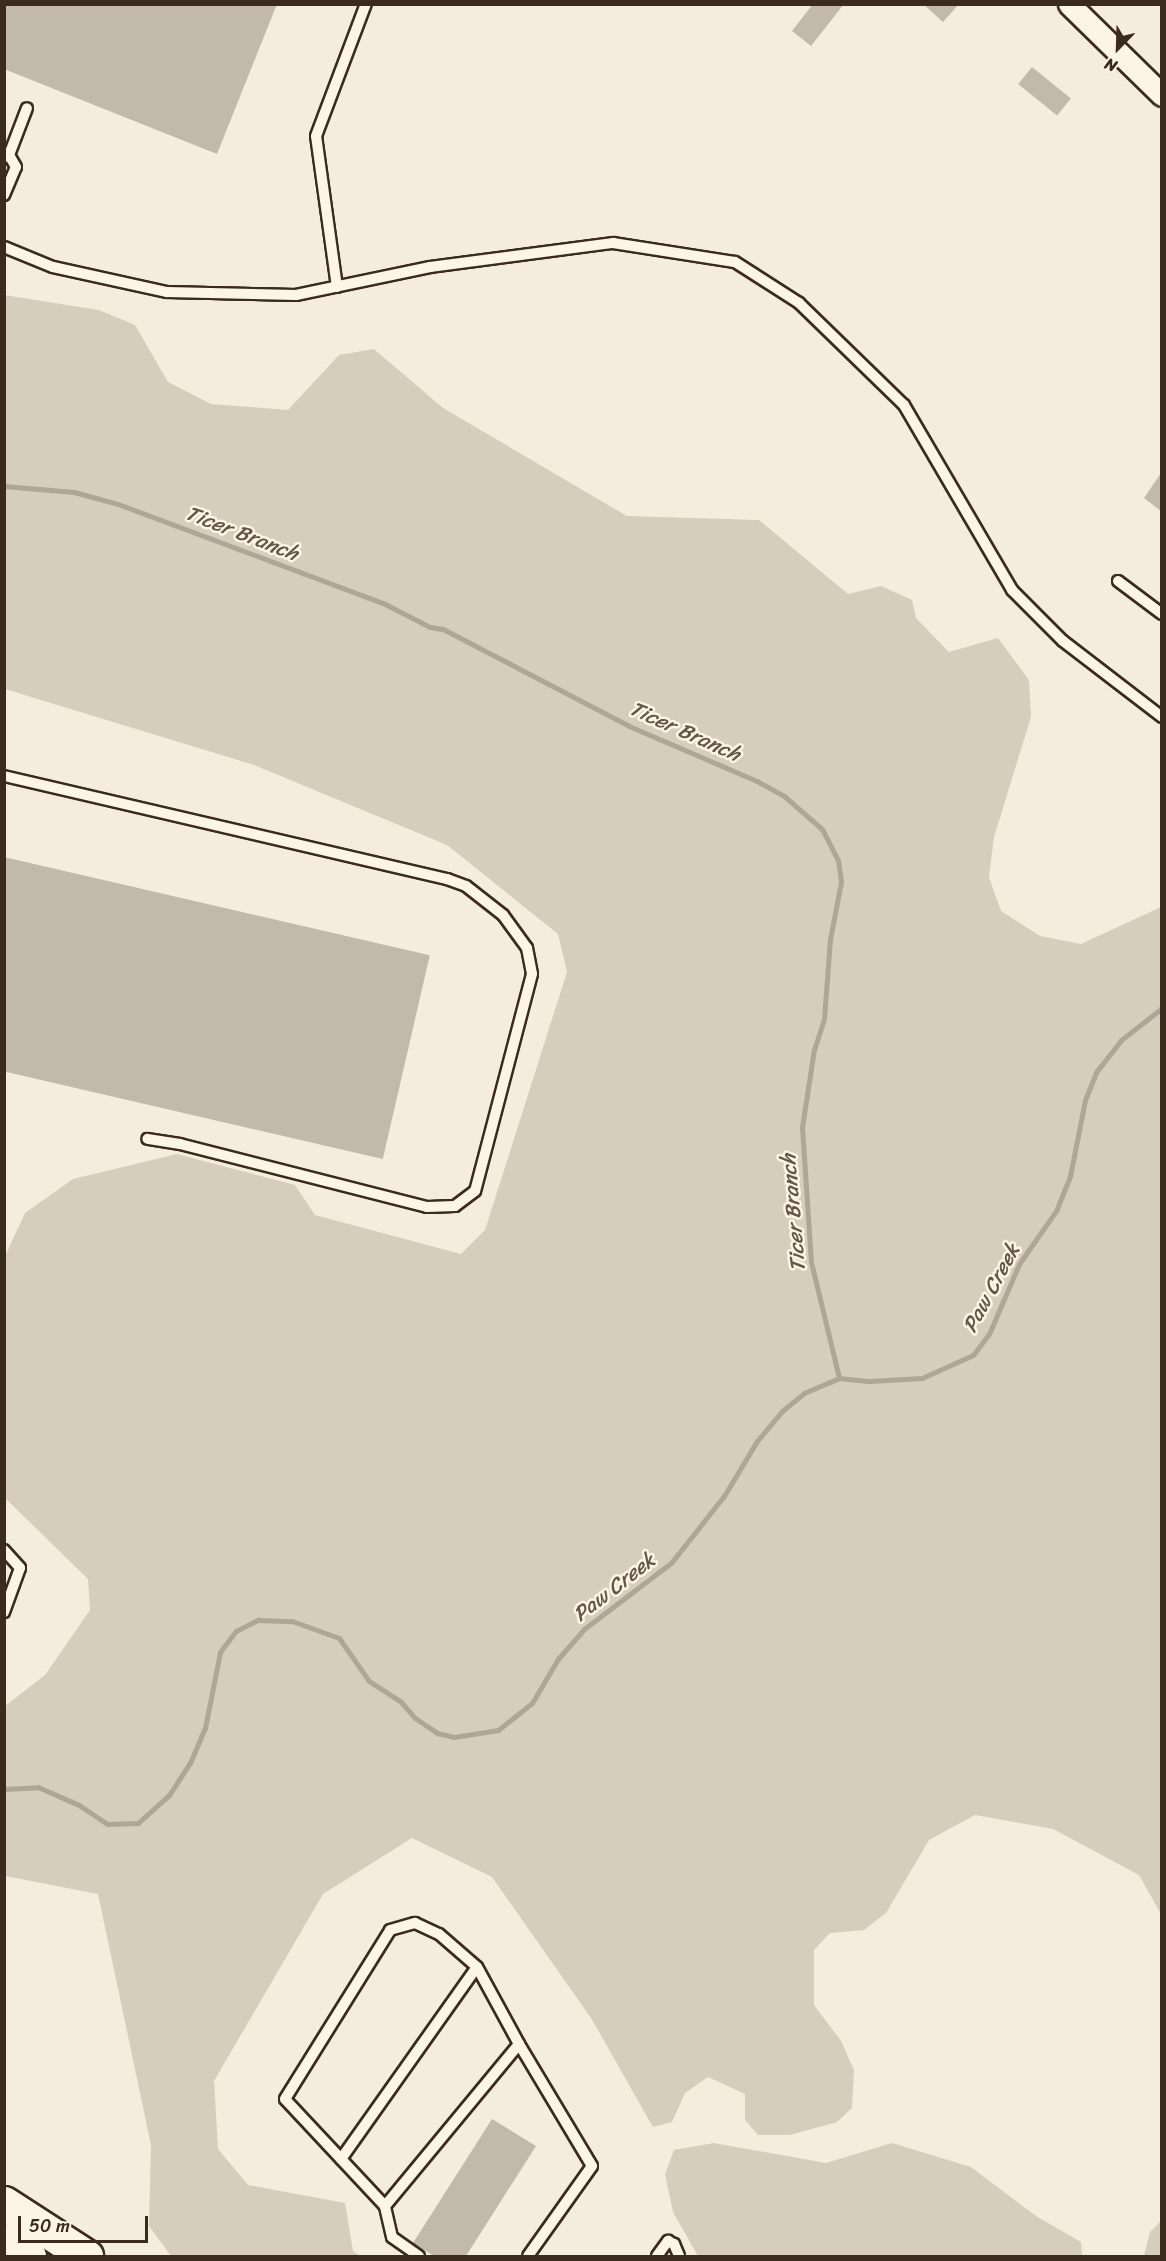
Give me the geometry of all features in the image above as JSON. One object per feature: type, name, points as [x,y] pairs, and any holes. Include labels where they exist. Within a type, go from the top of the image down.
[{"type":"main road","points":[[4,2203],[86,2256]]},
{"type":"main road","points":[[4,2240],[29,2256]]},
{"type":"street","points":[[1069,4],[1161,95]]},
{"type":"lane","points":[[337,287],[316,136],[366,4]]},
{"type":"lane","points":[[4,195],[16,167],[7,156],[27,108]]},
{"type":"lane","points":[[4,247],[53,267],[166,292],[296,295],[430,267],[613,243],[735,262],[799,303],[904,405],[1012,590],[1063,641],[1161,717]]},
{"type":"lane","points":[[1118,581],[1161,614]]},
{"type":"lane","points":[[4,776],[447,879],[466,886],[503,915],[527,948],[532,974],[475,1191],[455,1206],[427,1207],[180,1144],[147,1139]]},
{"type":"lane","points":[[4,1550],[20,1568],[4,1612]]},
{"type":"lane","points":[[419,2256],[392,2237],[385,2206],[285,2099],[390,1930],[415,1923],[439,1934],[477,1966],[519,2044],[592,2166],[528,2256]]},
{"type":"lane","points":[[341,2159],[477,1966]]},
{"type":"lane","points":[[385,2206],[519,2044]]},
{"type":"lane","points":[[657,2256],[668,2241],[674,2244],[679,2256]]},
{"type":"shaded area","points":[[4,295],[99,310],[135,325],[168,382],[211,404],[288,410],[339,355],[374,349],[443,408],[627,516],[759,520],[848,594],[881,586],[912,600],[916,618],[949,652],[998,638],[1029,680],[1031,717],[994,837],[989,877],[1001,911],[1040,936],[1081,944],[1161,907],[1161,1914],[1139,1875],[1053,1829],[975,1815],[929,1840],[886,1913],[864,1930],[830,1933],[814,1950],[814,2005],[841,2041],[854,2070],[852,2108],[837,2122],[790,2135],[758,2135],[745,2120],[745,2094],[708,2077],[685,2093],[672,2122],[653,2127],[591,2018],[492,1877],[412,1838],[323,1894],[214,2081],[218,2149],[248,2185],[345,2203],[353,2251],[360,2256],[171,2256],[149,2226],[151,2145],[98,1894],[5,1876],[5,1706],[45,1675],[90,1610],[88,1579],[5,1498],[5,1256],[25,1213],[73,1179],[177,1154],[295,1185],[315,1215],[461,1254],[485,1230],[567,972],[558,934],[447,845],[254,765],[5,689]]},
{"type":"shaded area","points":[[714,2143],[826,2163],[892,2143],[971,2167],[1036,2216],[1081,2242],[1082,2256],[698,2256],[673,2212],[665,2174],[674,2150]]},
{"type":"shaded area","points":[[1161,2221],[1161,2256],[1144,2256],[1150,2232]]},
{"type":"building","points":[[4,4],[277,4],[217,154],[4,69]]},
{"type":"building","points":[[813,4],[844,4],[811,46],[792,31]]},
{"type":"building","points":[[923,4],[959,4],[943,22]]},
{"type":"building","points":[[1032,67],[1071,98],[1057,116],[1018,84]]},
{"type":"building","points":[[1161,473],[1161,511],[1144,498]]},
{"type":"building","points":[[4,857],[430,955],[383,1159],[4,1071]]},
{"type":"building","points":[[492,2119],[536,2146],[466,2256],[434,2256],[413,2243]]},
{"type":"waterway","name":"Ticer Branch","points":[[4,486],[74,492],[118,504],[385,604],[430,627],[443,629],[629,726],[757,781],[784,796],[822,829],[838,860],[841,882],[830,939],[824,1019],[814,1049],[802,1127],[811,1262],[839,1378]]},
{"type":"waterway","name":"Paw Creek","points":[[4,1789],[38,1787],[79,1805],[107,1824],[138,1823],[169,1795],[190,1763],[205,1728],[220,1652],[236,1631],[258,1620],[292,1621],[339,1638],[369,1681],[401,1702],[415,1718],[437,1733],[454,1737],[498,1730],[532,1703],[558,1659],[584,1629],[671,1563],[724,1496],[757,1441],[782,1411],[804,1393],[839,1378],[870,1381],[922,1378],[973,1355],[989,1334],[1019,1264],[1056,1211],[1070,1176],[1085,1100],[1097,1071],[1121,1040],[1162,1008]]}]
